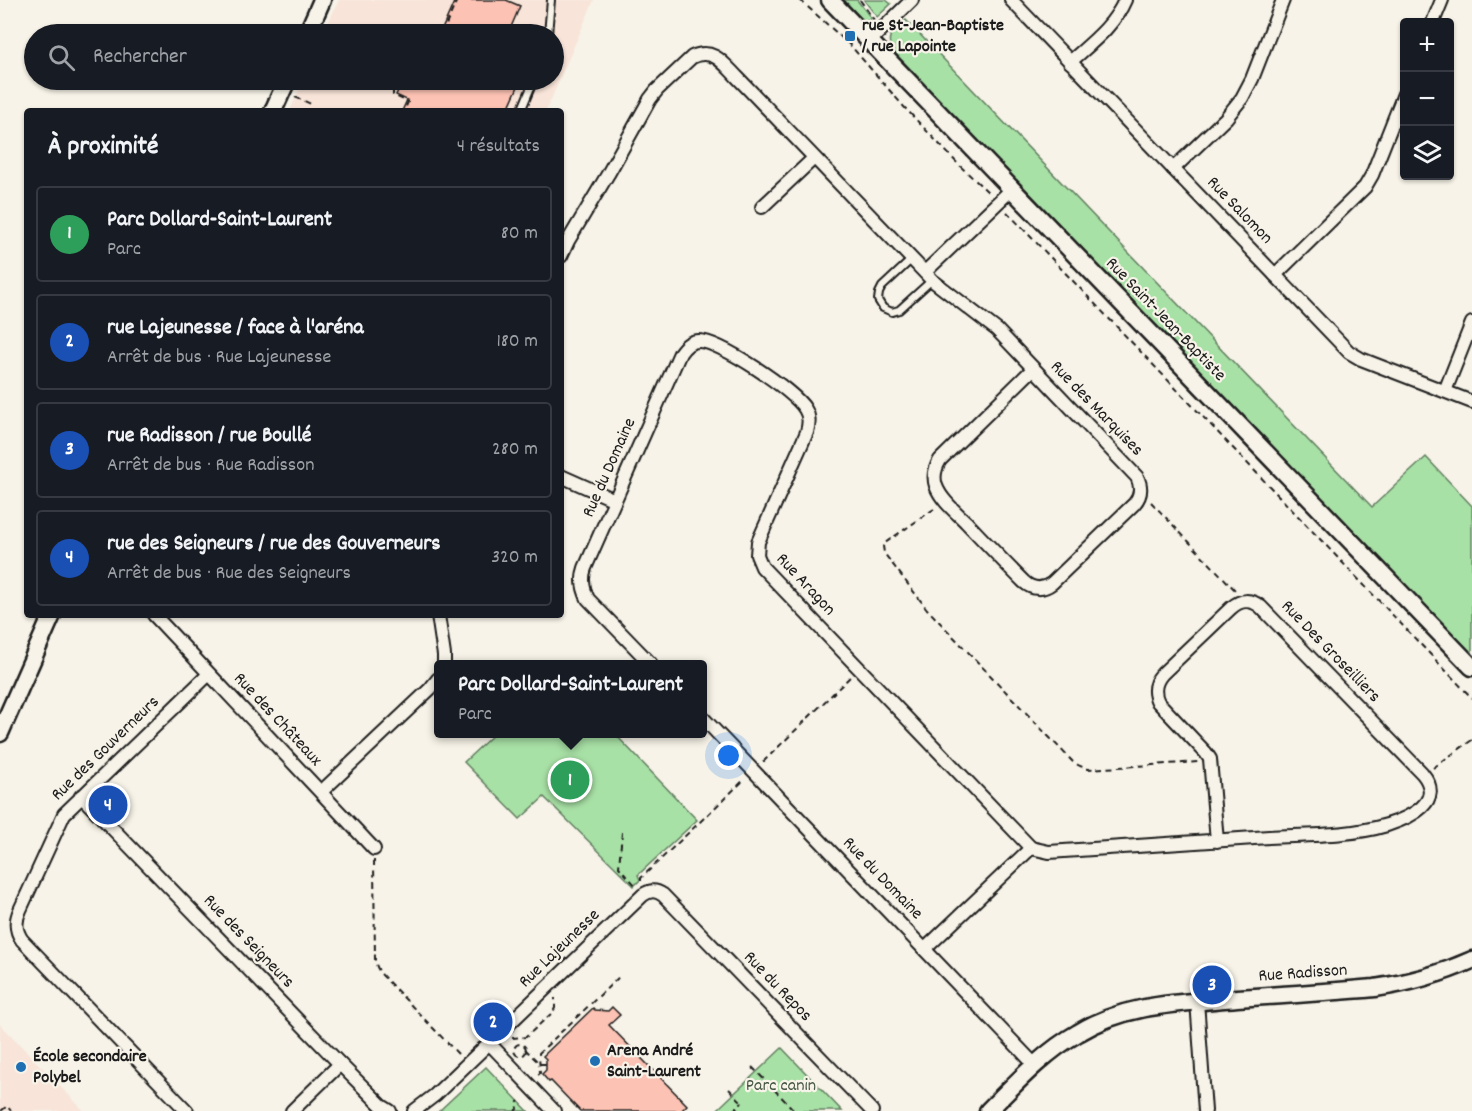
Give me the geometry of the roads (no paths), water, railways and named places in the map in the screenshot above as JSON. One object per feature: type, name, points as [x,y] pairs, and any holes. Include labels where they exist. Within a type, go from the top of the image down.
[{"type":"street","points":[[311,24],[322,0]]},
{"type":"street","name":"Rue Saint-Jean-Baptiste","points":[[830,0],[1472,667]]},
{"type":"street","points":[[870,41],[912,0]]},
{"type":"street","name":"Rue Salomon","points":[[1011,0],[1353,355],[1472,402]]},
{"type":"street","points":[[1070,62],[1114,20],[1125,0]]},
{"type":"street","points":[[1173,169],[1226,118],[1242,98],[1252,79],[1283,0]]},
{"type":"street","points":[[1435,18],[1442,0]]},
{"type":"street","name":"Rue des Marquises","points":[[564,250],[650,99],[689,60],[707,54],[717,58],[929,276],[995,328],[1139,481],[1140,491],[1134,504],[1052,583],[1038,588],[1030,587],[1024,582],[946,501],[939,493],[935,481],[936,468],[940,460],[1033,369]]},
{"type":"street","points":[[274,108],[282,90]]},
{"type":"street","points":[[1275,275],[1365,186],[1372,175],[1400,104]]},
{"type":"street","points":[[762,207],[814,158]]},
{"type":"street","points":[[929,276],[1012,189]]},
{"type":"street","points":[[1445,392],[1472,323]]},
{"type":"street","name":"Rue du Domaine","points":[[647,660],[588,599],[583,586],[584,572],[680,353],[687,344],[694,341]]},
{"type":"street","name":"Rue Aragon","points":[[694,341],[709,343],[754,367],[781,386],[807,412],[809,420],[807,432],[759,538],[757,555],[764,570],[1031,848]]},
{"type":"street","points":[[564,477],[615,500]]},
{"type":"street","name":"Rue Des Groseilliers","points":[[1245,601],[1256,603],[1261,607],[1423,775],[1429,789],[1425,805],[1419,811],[1387,825],[1371,829],[1217,841],[1211,762],[1206,753],[1158,702],[1155,691],[1162,674],[1231,608],[1245,601]]},
{"type":"street","points":[[0,733],[51,618]]},
{"type":"street","name":"Rue des Châteaux","points":[[157,618],[374,849]]},
{"type":"street","points":[[438,618],[444,660]]},
{"type":"street","name":"Rue des Gouverneurs","points":[[187,1111],[22,940],[16,923],[62,817],[81,796],[209,674]]},
{"type":"street","points":[[321,792],[434,684]]},
{"type":"street","name":"Rue du Domaine","points":[[707,722],[1035,1065]]},
{"type":"street","name":"Rue des Seigneurs","points":[[81,796],[340,1064],[382,1106],[390,1111]]},
{"type":"street","points":[[924,949],[1031,848],[1049,852],[1217,841]]},
{"type":"street","name":"Rue Lajeunesse","points":[[414,1111],[428,1101],[643,895],[655,891]]},
{"type":"street","name":"Rue du Repos","points":[[655,891],[663,895],[872,1111]]},
{"type":"street","name":"Rue Radisson","points":[[988,1111],[1057,1047],[1077,1033],[1112,1016],[1148,1006],[1389,986],[1431,976],[1472,960]]},
{"type":"street","points":[[1197,1001],[1205,1111]]},
{"type":"street","points":[[489,1042],[554,1111]]},
{"type":"street","points":[[292,1111],[340,1064]]},
{"type":"lane","points":[[549,24],[551,0]]},
{"type":"lane","points":[[522,108],[530,90]]},
{"type":"lane","points":[[912,259],[880,290],[878,300],[883,308],[892,312],[898,310],[929,276]]},
{"type":"place","name":"rue St-Jean-Baptiste / rue Lapointe","points":[[850,36]]},
{"type":"place","name":"Parc Dollard-Saint-Laurent","points":[[570,780]]},
{"type":"place","name":"rue des Seigneurs / rue des Gouverneurs","points":[[108,805]]},
{"type":"place","name":"rue Radisson / rue Boullé","points":[[1212,985]]},
{"type":"place","name":"rue Lajeunesse / face à l'aréna","points":[[493,1022]]},
{"type":"place","name":"Arena André Saint-Laurent","points":[[595,1061]]},
{"type":"place","name":"École secondaire Polybel","points":[[21,1067]]},
{"type":"park label","name":"Parc canin","points":[[781,1086]]}]
